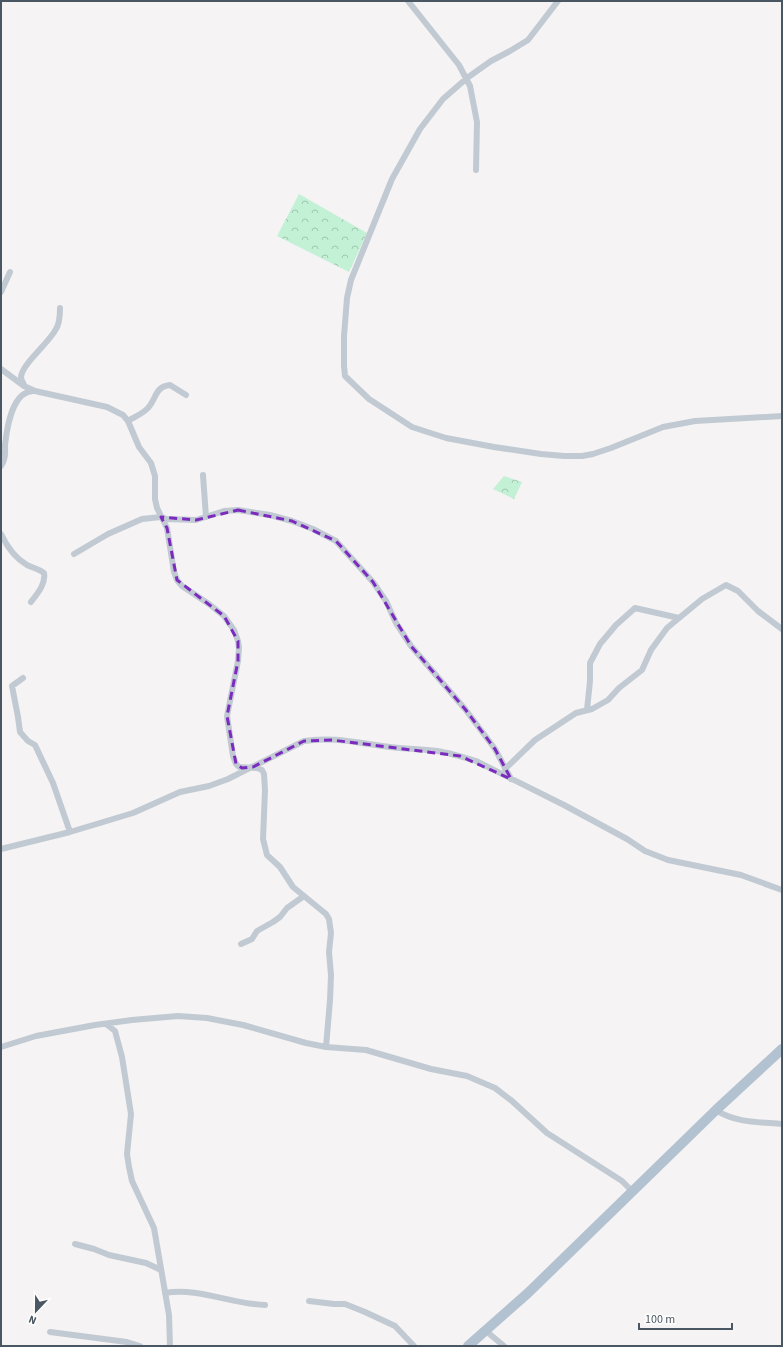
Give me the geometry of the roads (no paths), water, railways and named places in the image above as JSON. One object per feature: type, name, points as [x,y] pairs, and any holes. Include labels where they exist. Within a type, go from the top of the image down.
[{"type":"main road","points":[[468,1346],[528,1293],[716,1110],[782,1049]]},
{"type":"street","points":[[408,1],[460,65],[467,78],[477,122],[476,170]]},
{"type":"street","points":[[558,1],[528,40],[491,61],[467,78],[443,99],[420,129],[392,179],[351,280],[347,298],[344,336],[345,376],[369,399],[412,427],[446,438],[541,454],[564,456],[582,456],[593,454],[663,427],[695,421],[782,416]]},
{"type":"street","points":[[1,292],[10,272]]},
{"type":"street","points":[[24,386],[21,377],[24,369],[48,342],[57,328],[60,317],[60,308]]},
{"type":"street","points":[[1,369],[24,386],[35,391],[107,407],[123,415],[128,421],[139,447],[154,469],[155,499],[157,508],[168,532],[174,572],[177,580],[182,586],[224,616],[234,630],[239,648],[236,671],[226,716],[233,756],[236,764],[242,768],[253,767],[262,770],[264,774],[265,790],[263,839],[269,859],[280,867],[293,887],[326,914],[331,925],[329,952],[330,1000],[326,1047]]},
{"type":"street","points":[[128,421],[147,409],[158,391],[163,386],[170,385],[186,395]]},
{"type":"street","points":[[1,466],[5,455],[7,431],[10,418],[18,399],[22,394],[28,391],[35,391]]},
{"type":"street","points":[[203,475],[206,517]]},
{"type":"street","points":[[74,554],[108,534],[142,519],[161,517],[167,519],[196,520],[224,511],[238,510],[270,515],[313,529],[336,541],[373,582],[386,601],[396,624],[411,646],[466,709],[494,749],[511,779]]},
{"type":"street","points":[[1,534],[8,547],[16,557],[24,563],[44,573],[45,577],[43,583],[31,602]]},
{"type":"street","points":[[505,769],[536,740],[576,713],[592,709],[608,700],[619,688],[642,670],[651,650],[667,628],[702,599],[726,585],[738,591],[758,611],[782,629]]},
{"type":"street","points":[[587,710],[590,663],[600,644],[616,625],[635,608],[679,618]]},
{"type":"street","points":[[23,678],[12,686],[20,732],[28,741],[35,745],[53,783],[70,832]]},
{"type":"street","points":[[1,850],[70,832],[133,813],[180,792],[215,784],[253,767],[304,741],[332,740],[436,751],[476,761],[564,805],[651,853],[668,860],[741,875],[782,890]]},
{"type":"street","points":[[241,944],[252,939],[256,931],[280,917],[287,908],[304,896]]},
{"type":"street","points":[[1,1047],[36,1036],[132,1020],[162,1016],[178,1016],[207,1018],[243,1024],[306,1043],[326,1047],[366,1050],[431,1069],[468,1076],[495,1088],[512,1101],[547,1133],[622,1181],[632,1191]]},
{"type":"street","points":[[106,1024],[115,1031],[122,1057],[131,1114],[127,1154],[128,1168],[154,1228],[169,1315],[170,1346]]},
{"type":"street","points":[[716,1110],[723,1115],[732,1118],[782,1124]]},
{"type":"street","points":[[75,1244],[109,1255],[146,1263],[161,1270]]},
{"type":"street","points":[[165,1293],[176,1291],[195,1292],[252,1304],[265,1304]]},
{"type":"street","points":[[309,1300],[334,1304],[345,1304],[366,1312],[395,1326],[414,1346]]},
{"type":"street","points":[[486,1331],[504,1346]]},
{"type":"street","points":[[50,1332],[127,1342],[140,1346]]}]
